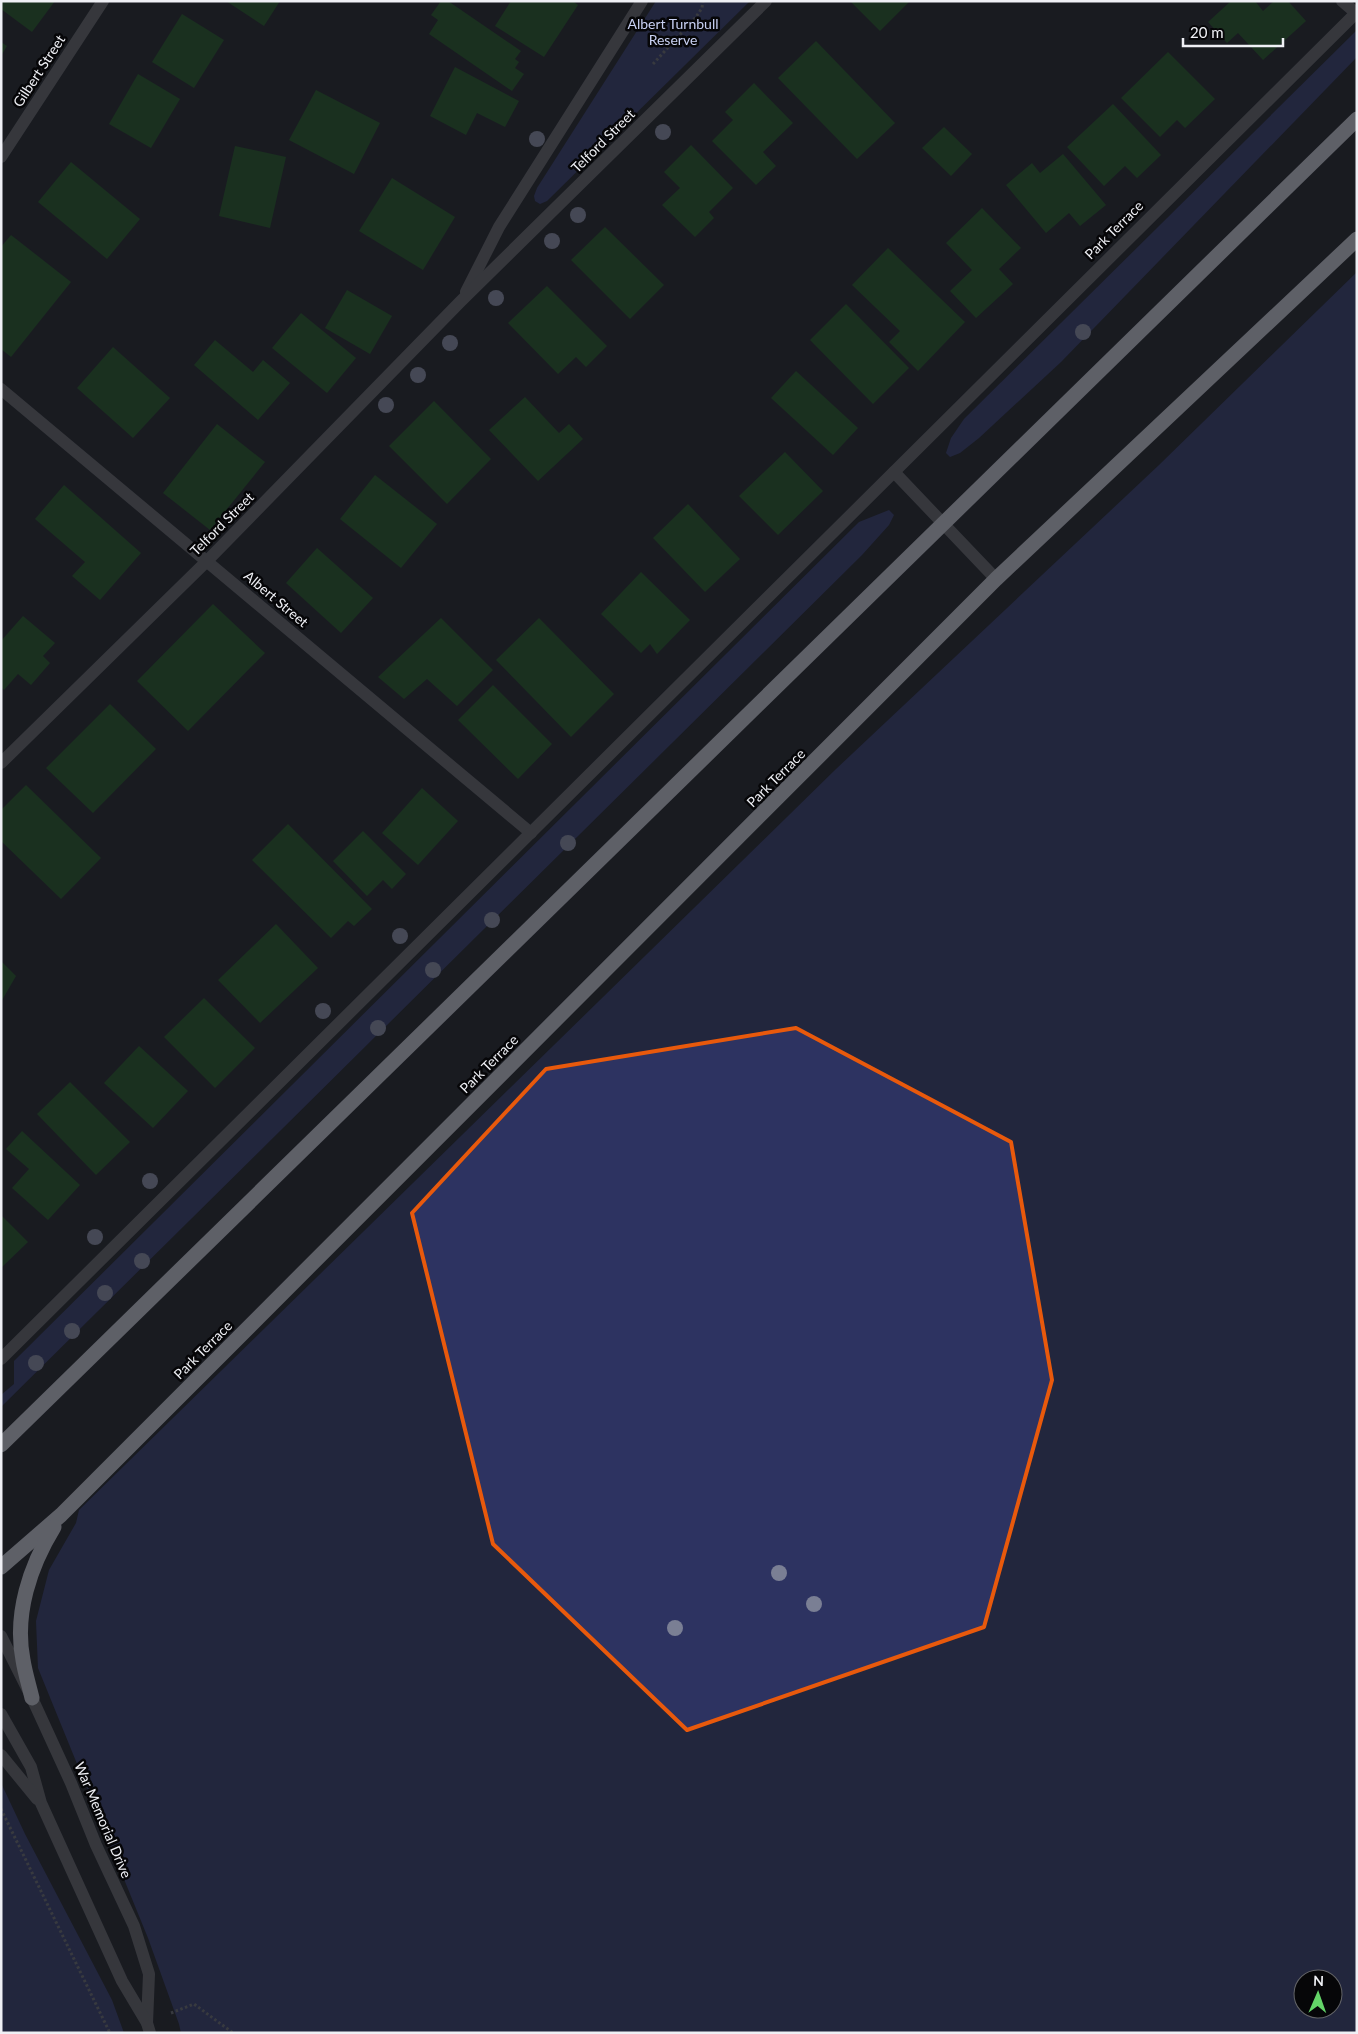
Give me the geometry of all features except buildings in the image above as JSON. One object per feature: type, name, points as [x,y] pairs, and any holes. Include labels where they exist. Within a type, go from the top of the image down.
[{"type":"highway","points":[[1,1445],[1357,119]]},
{"type":"highway","name":"Park Terrace","points":[[1,1567],[61,1515],[996,579],[1357,239]]},
{"type":"highway","points":[[32,1698],[22,1658],[22,1616],[25,1594],[41,1549],[61,1515]]},
{"type":"street","name":"Gilbert Street","points":[[1,157],[103,1]]},
{"type":"street","name":"Telford Street","points":[[460,302],[499,227],[642,1]]},
{"type":"street","name":"Telford Street","points":[[1,763],[207,561],[460,302],[766,1]]},
{"type":"street","points":[[1342,1],[1356,12]]},
{"type":"street","name":"Park Terrace","points":[[1,1359],[1356,12]]},
{"type":"street","name":"Albert Street","points":[[1,389],[531,833]]},
{"type":"street","points":[[894,472],[996,579]]},
{"type":"street","name":"War Memorial Drive","points":[[1,1636],[71,1782],[96,1845],[134,1926],[149,1974],[148,2028]]},
{"type":"street","name":"War Memorial Drive","points":[[1,1714],[31,1767],[41,1802],[122,1981],[148,2028]]},
{"type":"street","points":[[1,1755],[41,1802]]},
{"type":"path","points":[[653,64],[696,17],[702,8],[703,1]]},
{"type":"path","points":[[1,1809],[110,2033]]},
{"type":"path","points":[[171,2013],[194,2004],[233,2033]]},
{"type":"highlighted area","points":[[796,1028],[1011,1142],[1052,1380],[984,1627],[687,1730],[493,1544],[412,1213],[546,1069]]},
{"type":"green space","name":"Albert Turnbull Reserve","points":[[656,1],[750,1],[547,201],[540,204],[535,201],[534,196],[537,188]]},
{"type":"green space","points":[[1357,30],[1357,57],[1061,362],[979,438],[960,453],[950,457],[946,453],[951,438],[964,419]]},
{"type":"green space","points":[[1357,272],[1357,2033],[181,2033],[148,1938],[38,1668],[36,1621],[49,1570],[76,1523],[79,1510],[835,770],[1159,465]]},
{"type":"green space","points":[[889,510],[894,515],[889,525],[862,555],[1,1407],[1,1395],[14,1384],[14,1361],[859,522]]},
{"type":"green space","points":[[1,1783],[25,1834],[112,2000],[124,2033],[1,2033]]}]
